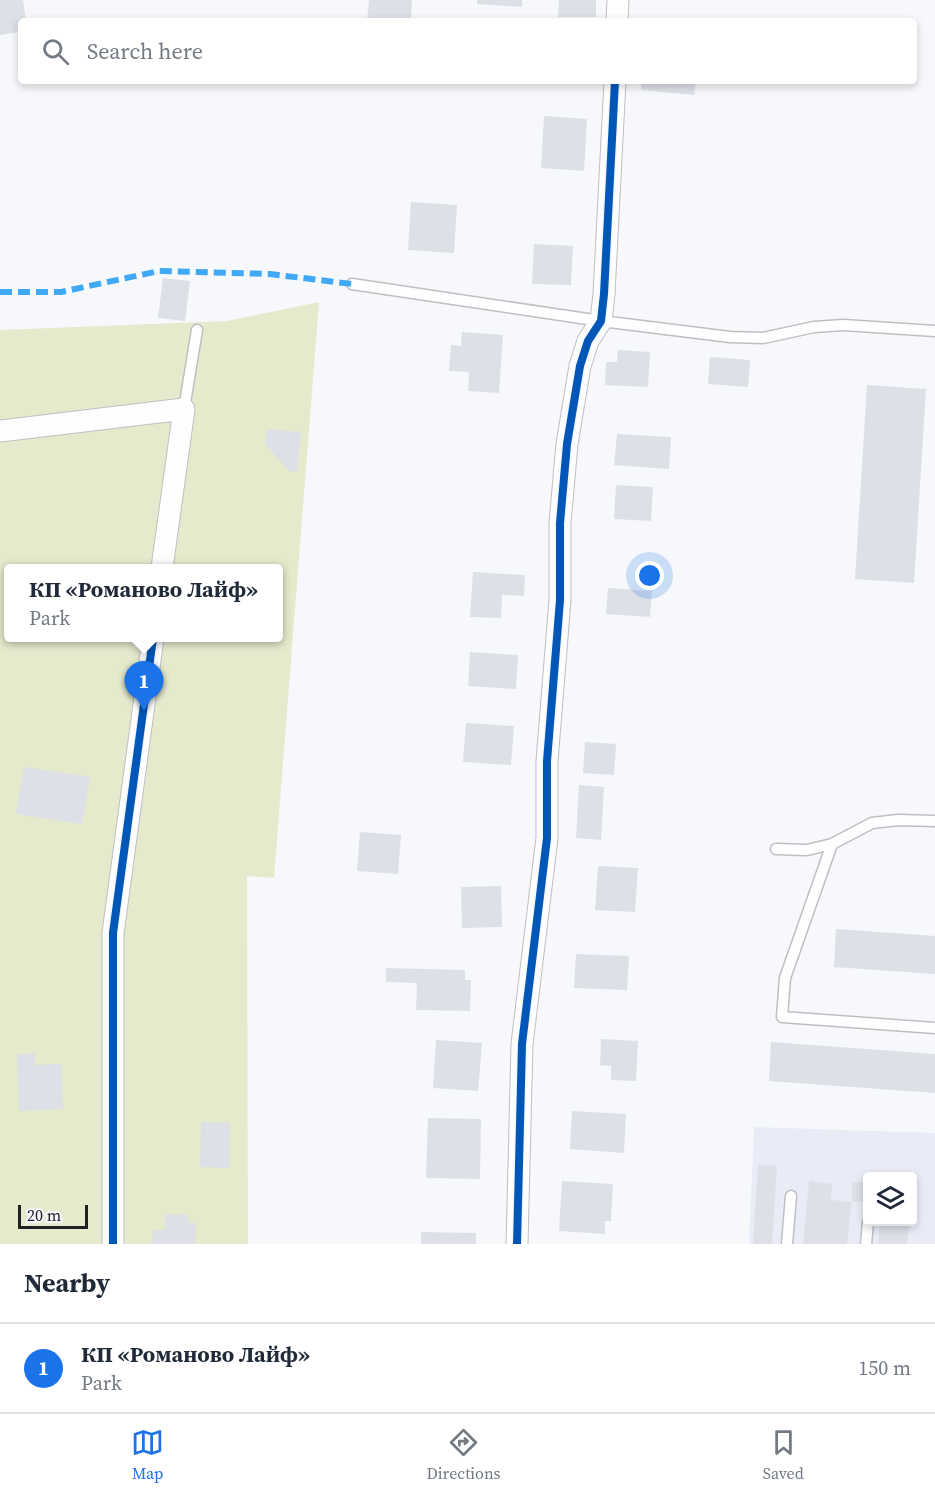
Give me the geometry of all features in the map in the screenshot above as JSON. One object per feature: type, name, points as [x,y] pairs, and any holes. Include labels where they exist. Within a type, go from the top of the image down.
[{"type":"street","points":[[618,0],[618,18]]},
{"type":"street","points":[[517,1244],[522,1044],[547,838],[547,761],[560,600],[560,523],[567,444],[580,366],[588,341],[601,321],[615,84]]},
{"type":"street","points":[[0,431],[184,409],[163,564]]},
{"type":"street","points":[[113,1244],[112,933],[152,642]]},
{"type":"lane","points":[[352,284],[601,321],[730,337],[764,338],[814,327],[843,326],[935,331]]},
{"type":"lane","points":[[184,409],[197,330]]},
{"type":"lane","points":[[776,849],[807,850],[832,844],[872,823],[898,819],[935,821]]},
{"type":"lane","points":[[832,844],[785,978],[782,1017],[935,1028]]},
{"type":"lane","points":[[787,1244],[791,1196]]},
{"type":"lane","points":[[866,1244],[868,1226]]},
{"type":"shaded area","points":[[754,1127],[935,1133],[935,1244],[749,1244]]},
{"type":"green space","points":[[319,302],[274,878],[247,876],[248,1244],[0,1244],[0,330],[227,321]]},
{"type":"building","points":[[0,0],[23,0],[26,18],[18,18],[18,32],[0,35]]},
{"type":"building","points":[[369,0],[412,0],[411,18],[367,18]]},
{"type":"building","points":[[477,0],[522,0],[522,7],[477,4]]},
{"type":"building","points":[[559,0],[596,0],[596,17],[558,17]]},
{"type":"building","points":[[642,84],[696,84],[694,95],[641,90]]},
{"type":"building","points":[[544,116],[587,119],[584,171],[541,168]]},
{"type":"building","points":[[411,202],[457,205],[454,253],[408,250]]},
{"type":"building","points":[[534,244],[573,246],[571,285],[532,284]]},
{"type":"building","points":[[163,278],[190,281],[185,321],[158,318]]},
{"type":"building","points":[[462,332],[503,335],[499,393],[468,391],[469,372],[449,371],[451,345],[461,346]]},
{"type":"building","points":[[618,350],[650,352],[648,387],[605,385],[606,362],[617,362]]},
{"type":"building","points":[[710,357],[750,360],[748,387],[708,384]]},
{"type":"building","points":[[867,385],[926,389],[914,583],[855,579]]},
{"type":"building","points":[[267,429],[301,432],[297,472],[289,471],[265,444]]},
{"type":"building","points":[[617,434],[671,437],[669,469],[614,465]]},
{"type":"building","points":[[616,485],[653,487],[651,521],[614,519]]},
{"type":"building","points":[[473,572],[525,575],[524,596],[502,595],[501,618],[470,617]]},
{"type":"building","points":[[608,588],[652,591],[650,617],[606,614]]},
{"type":"building","points":[[470,652],[518,655],[516,689],[468,686]]},
{"type":"building","points":[[466,723],[514,726],[511,765],[463,762]]},
{"type":"building","points":[[585,742],[616,744],[614,775],[583,773]]},
{"type":"building","points":[[24,767],[90,777],[82,824],[16,814]]},
{"type":"building","points":[[579,785],[604,787],[601,840],[576,838]]},
{"type":"building","points":[[360,832],[401,835],[398,874],[357,871]]},
{"type":"building","points":[[598,866],[638,868],[635,912],[595,910]]},
{"type":"building","points":[[501,886],[502,927],[462,928],[461,887]]},
{"type":"building","points":[[836,929],[935,936],[935,974],[834,967]]},
{"type":"building","points":[[576,954],[629,956],[627,990],[574,988]]},
{"type":"building","points":[[386,968],[465,970],[465,980],[471,980],[470,1011],[416,1010],[417,983],[386,982]]},
{"type":"building","points":[[601,1039],[638,1041],[636,1081],[611,1080],[611,1066],[600,1065]]},
{"type":"building","points":[[436,1040],[482,1043],[478,1091],[433,1088]]},
{"type":"building","points":[[771,1042],[935,1054],[935,1093],[769,1081]]},
{"type":"building","points":[[35,1053],[35,1065],[61,1064],[63,1109],[19,1111],[17,1054]]},
{"type":"building","points":[[572,1111],[626,1114],[624,1153],[570,1149]]},
{"type":"building","points":[[428,1118],[481,1119],[480,1179],[426,1178]]},
{"type":"building","points":[[201,1122],[230,1123],[229,1168],[200,1167]]},
{"type":"building","points":[[758,1165],[777,1166],[772,1244],[753,1244]]},
{"type":"building","points":[[562,1181],[613,1184],[611,1221],[605,1221],[605,1234],[559,1231]]},
{"type":"building","points":[[809,1181],[832,1184],[831,1200],[852,1202],[847,1244],[803,1244]]},
{"type":"building","points":[[852,1182],[863,1182],[863,1202],[852,1202]]},
{"type":"building","points":[[165,1214],[188,1215],[188,1223],[196,1223],[195,1244],[152,1244],[153,1230],[165,1230]]},
{"type":"building","points":[[880,1226],[909,1226],[907,1244],[878,1244]]},
{"type":"building","points":[[421,1232],[476,1233],[476,1244],[421,1244]]},
{"type":"marked path","points":[[0,292],[61,292],[159,271],[270,274],[352,284]]},
{"type":"cycle path","points":[[517,1244],[522,1044],[547,838],[547,761],[560,600],[560,523],[567,444],[580,366],[588,341],[601,321],[615,84]]},
{"type":"cycle path","points":[[113,1244],[113,933],[152,642]]},
{"type":"place","name":"КП «Романово Лайф»","points":[[144,711]]}]
